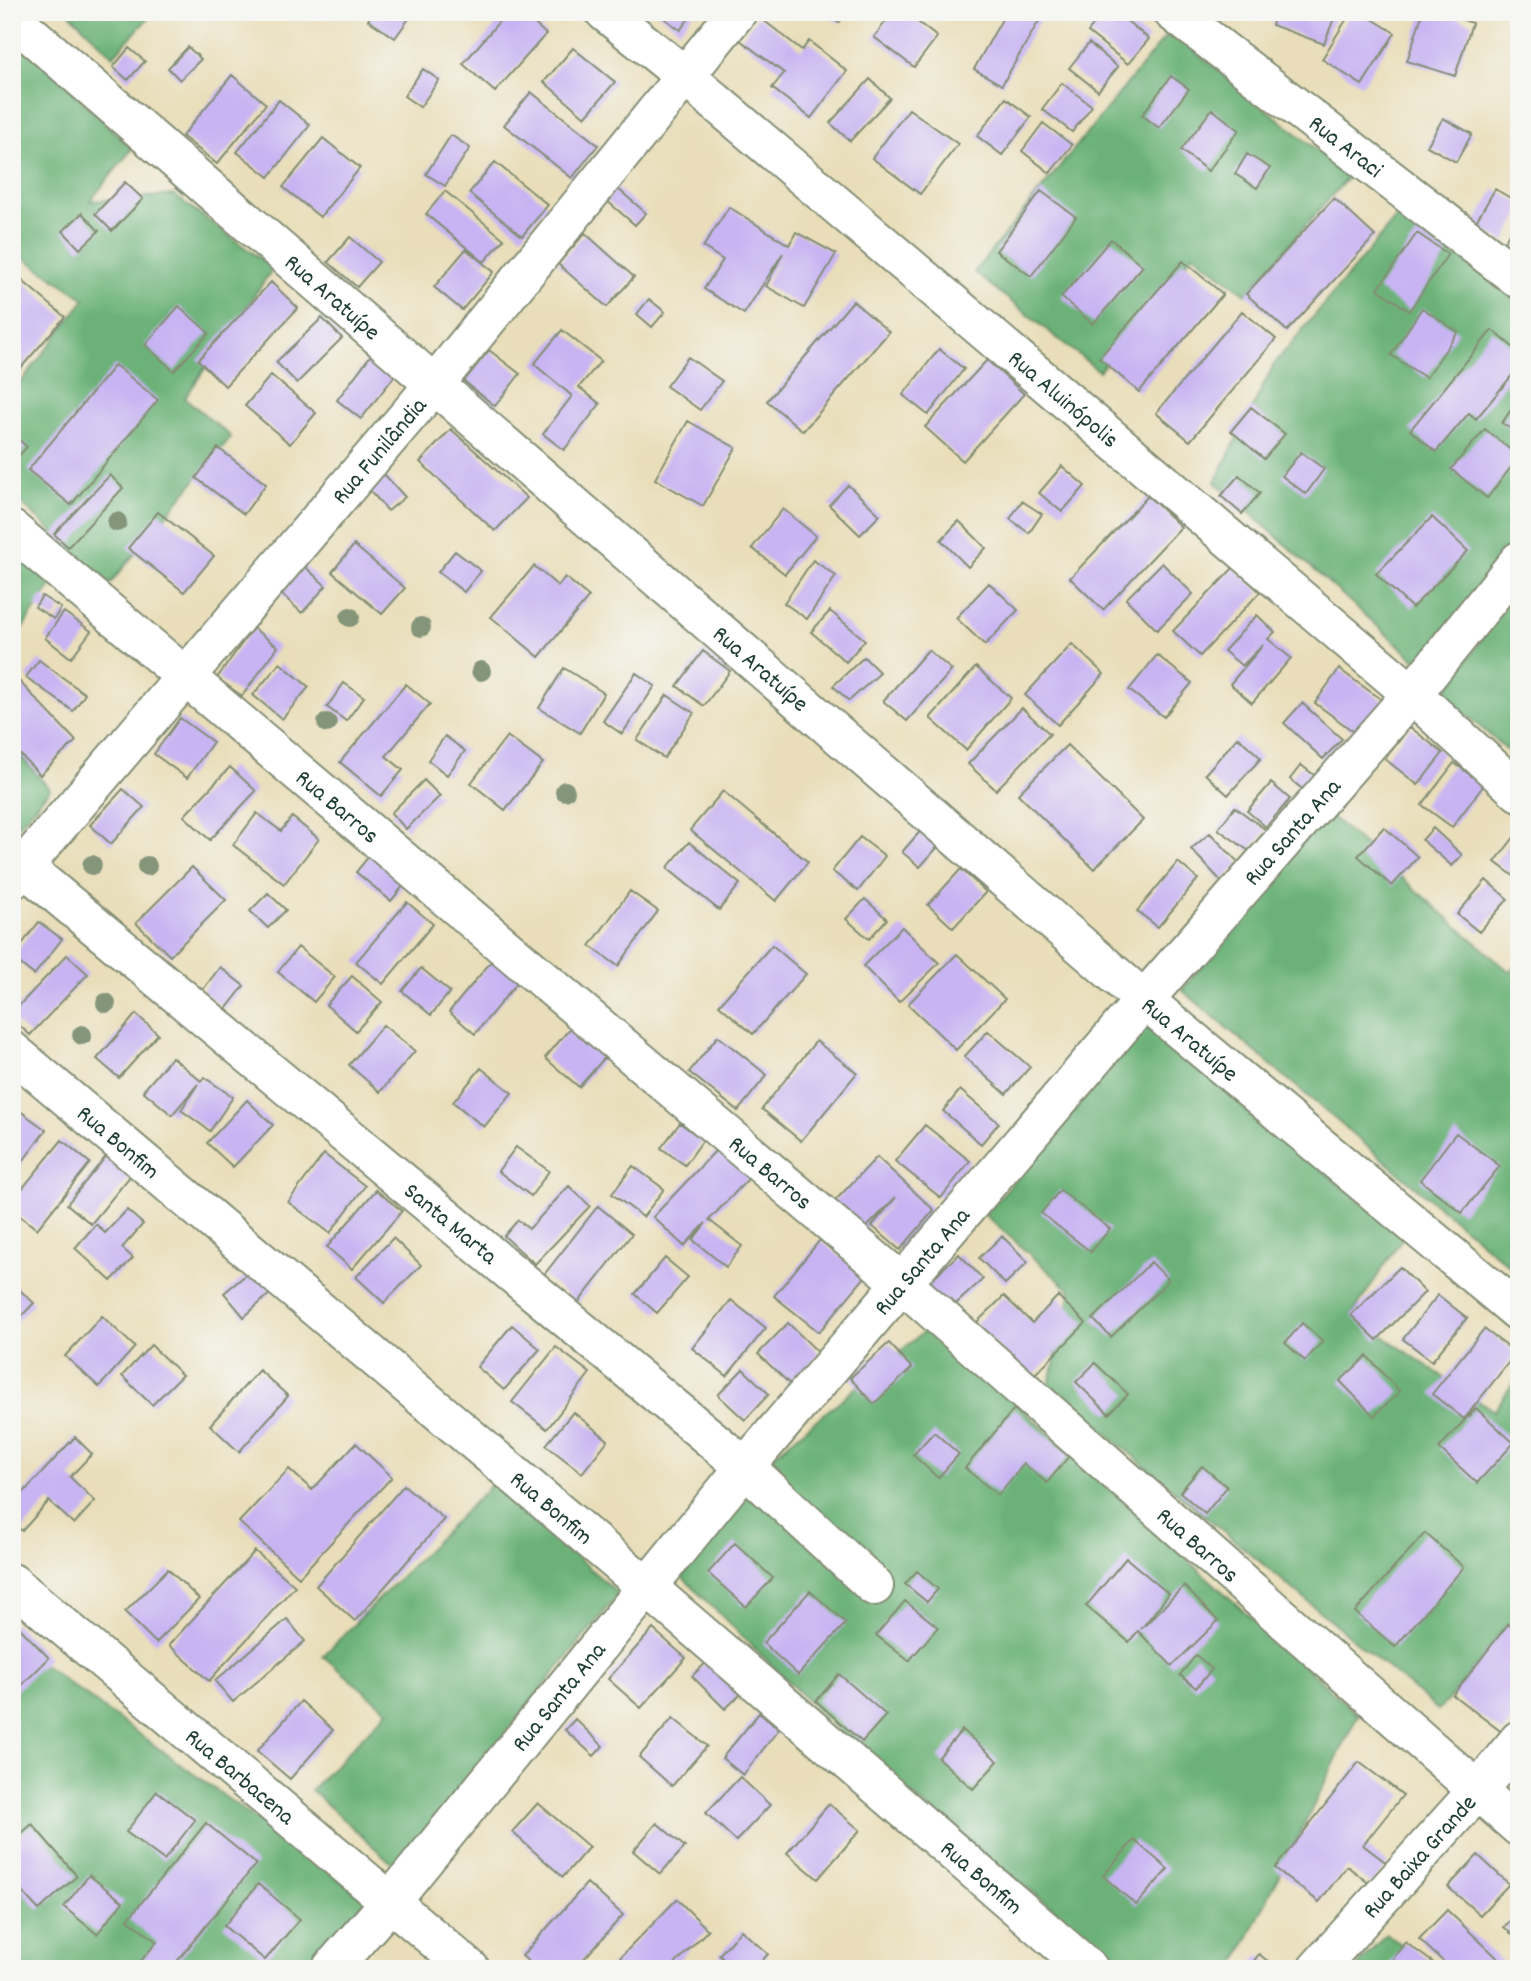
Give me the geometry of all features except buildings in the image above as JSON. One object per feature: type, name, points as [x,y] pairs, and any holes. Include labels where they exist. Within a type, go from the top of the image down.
[{"type":"street","name":"Rua Aluinópolis","points":[[605,12],[686,77],[1412,694],[1519,792]]},
{"type":"street","name":"Rua Funilândia","points":[[18,873],[434,385],[737,12]]},
{"type":"street","name":"Rua Araci","points":[[1173,12],[1519,279]]},
{"type":"street","name":"Rua Aratuípe","points":[[12,18],[1144,1000],[1519,1312]]},
{"type":"street","name":"Rua Barros","points":[[12,530],[902,1283],[1519,1827]]},
{"type":"street","name":"Rua Santa Ana","points":[[331,1969],[390,1902],[745,1467],[1144,1000],[1412,694],[1519,561]]},
{"type":"street","name":"Santa Marta","points":[[18,873],[745,1467],[874,1586]]},
{"type":"street","name":"Rua Bonfim","points":[[12,1051],[648,1588],[1089,1969]]},
{"type":"street","name":"Rua Barbacena","points":[[12,1583],[470,1969]]},
{"type":"street","name":"Rua Baixa Grande","points":[[1317,1969],[1477,1791],[1519,1740]]},
{"type":"green space","points":[[154,12],[113,56],[70,14]]},
{"type":"green space","points":[[1170,31],[1349,176],[1246,294],[1193,254],[1099,371],[974,272]]},
{"type":"green space","points":[[12,33],[132,149],[90,201],[174,195],[273,268],[185,398],[231,437],[110,584],[12,495],[12,394],[85,299],[12,250]]},
{"type":"green space","points":[[1405,207],[1519,299],[1519,538],[1418,662],[1215,482],[1274,364]]},
{"type":"green space","points":[[12,549],[52,584],[12,644]]},
{"type":"green space","points":[[1519,586],[1519,761],[1443,694]]},
{"type":"green space","points":[[12,747],[50,789],[12,833]]},
{"type":"green space","points":[[1326,812],[1510,972],[1519,964],[1519,1274],[1182,990]]},
{"type":"green space","points":[[1147,1025],[1403,1237],[1352,1315],[1494,1411],[1519,1374],[1519,1615],[1508,1624],[1453,1695],[1438,1710],[1049,1386],[1071,1291],[985,1215]]},
{"type":"green space","points":[[931,1326],[1358,1715],[1233,1969],[1129,1969],[869,1761],[682,1577],[769,1459]]},
{"type":"green space","points":[[492,1484],[619,1594],[396,1867],[311,1790],[388,1711],[323,1656]]},
{"type":"green space","points":[[12,1642],[367,1900],[304,1969],[12,1969]]},
{"type":"green space","points":[[1386,1934],[1439,1969],[1355,1969]]}]
